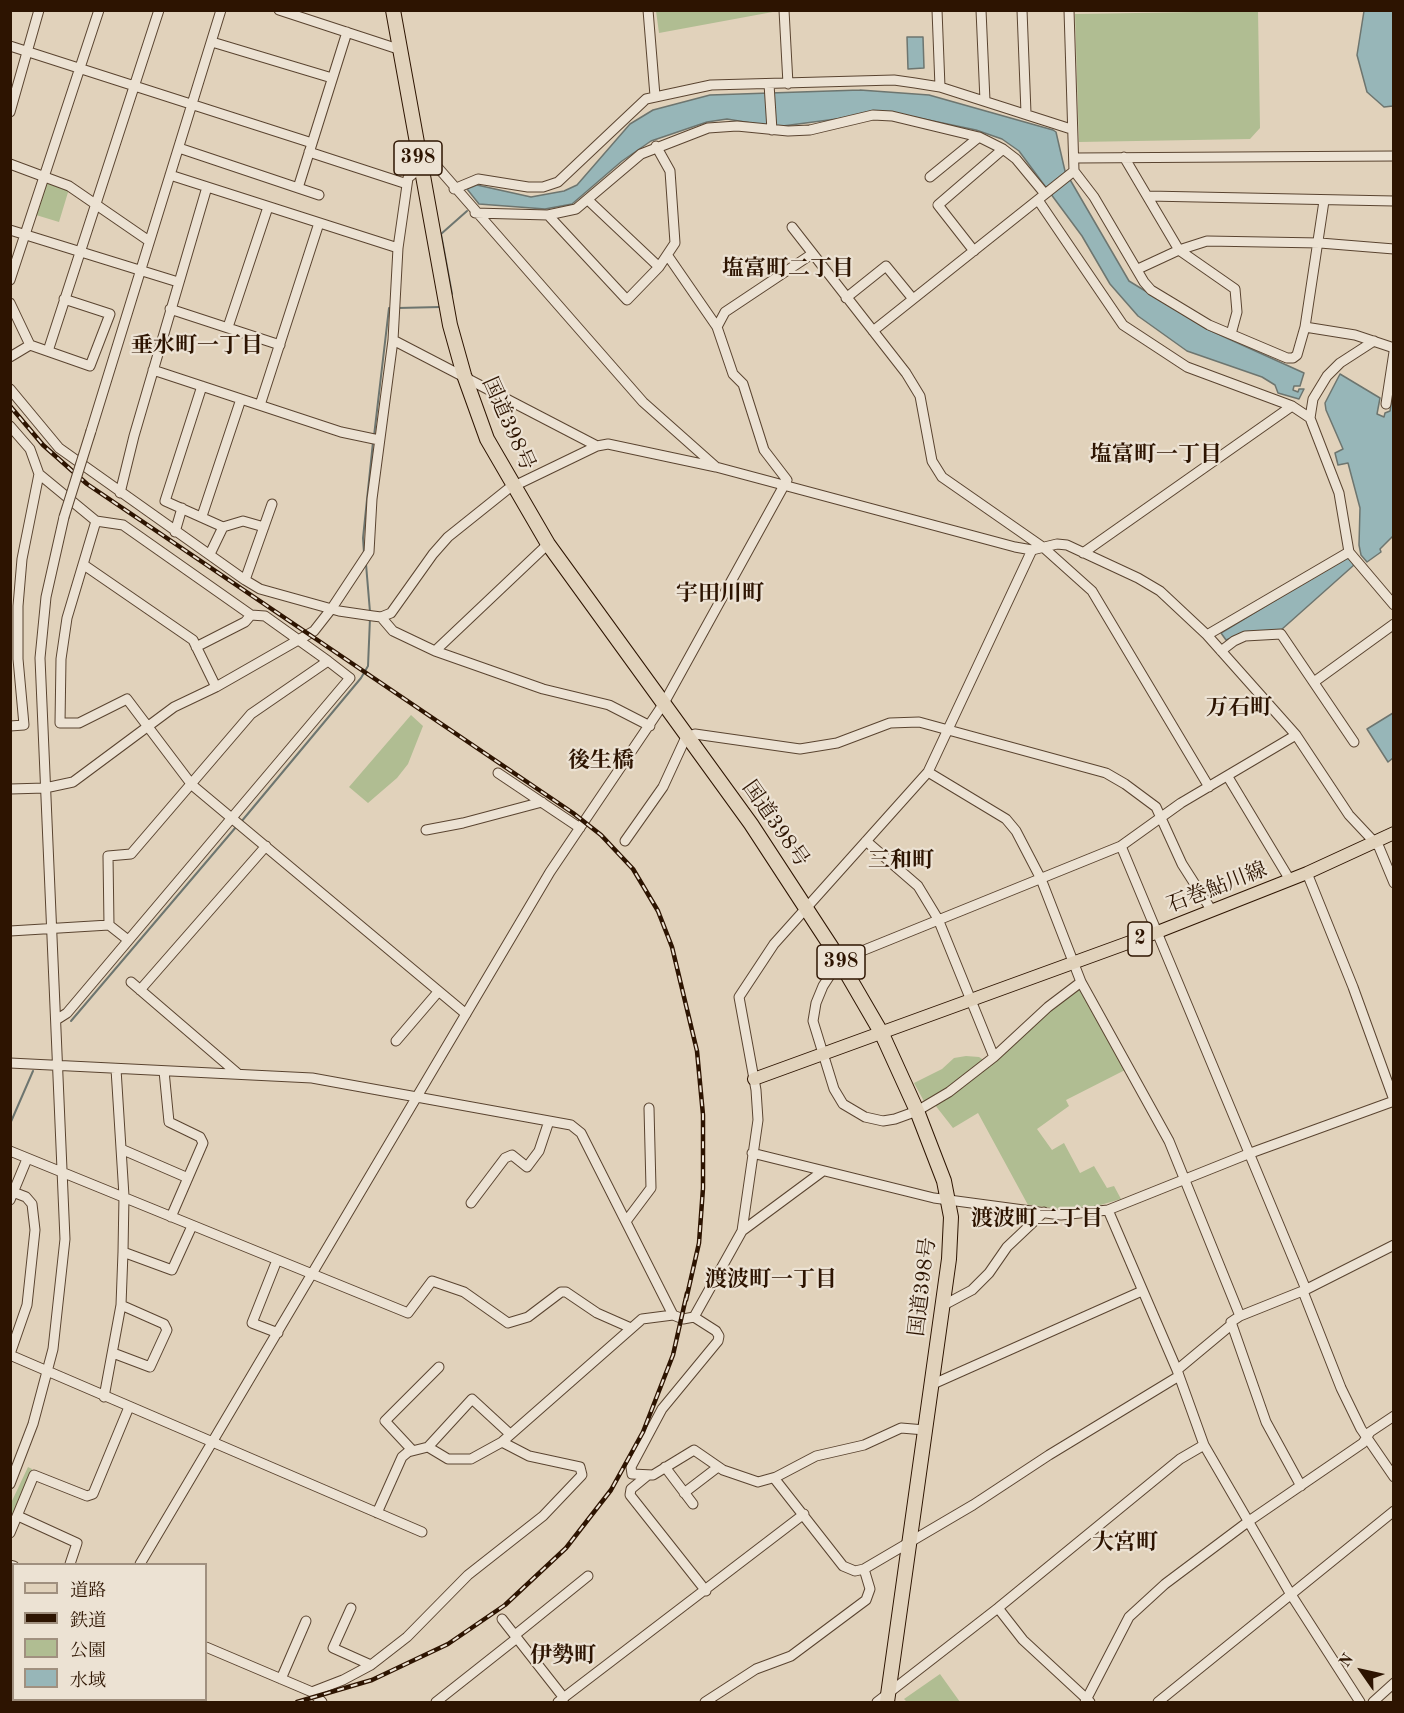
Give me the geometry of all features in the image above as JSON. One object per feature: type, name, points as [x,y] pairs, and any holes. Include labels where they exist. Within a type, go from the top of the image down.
[{"type":"highway","name":"国道398号","points":[[393,10],[398,49],[446,307],[464,375],[487,440],[548,544],[751,824],[841,962],[882,1034],[938,1162],[949,1199],[951,1233],[942,1306],[909,1544],[884,1700]]},
{"type":"main road","name":"石巻鮎川線","points":[[754,1078],[882,1034],[1155,933],[1307,873],[1394,833]]},
{"type":"street","points":[[10,112],[39,10]]},
{"type":"street","points":[[10,280],[99,10]]},
{"type":"street","points":[[48,351],[159,10]]},
{"type":"street","points":[[10,1484],[33,1424],[47,1372],[62,1284],[65,1239],[60,1066],[40,677],[46,597],[64,517],[221,10]]},
{"type":"street","points":[[279,10],[398,49]]},
{"type":"street","points":[[648,10],[655,96]]},
{"type":"street","points":[[784,10],[788,84]]},
{"type":"street","points":[[937,10],[940,87]]},
{"type":"street","points":[[981,10],[986,101]]},
{"type":"street","points":[[1022,10],[1026,113]]},
{"type":"street","points":[[873,331],[1072,173],[1076,158],[1071,129],[1070,10]]},
{"type":"street","points":[[298,188],[347,32]]},
{"type":"street","points":[[212,42],[332,78]]},
{"type":"street","points":[[10,46],[192,104],[407,184]]},
{"type":"street","points":[[454,189],[478,179],[528,188],[543,187],[558,182],[638,105],[655,96],[711,85],[894,80],[940,87],[1071,129]]},
{"type":"street","points":[[769,84],[772,130]]},
{"type":"street","points":[[475,213],[490,211],[548,215],[576,209],[626,166],[656,146],[708,128],[737,126],[772,130],[810,130],[873,115],[892,116],[979,137],[1003,149],[1016,159],[1044,195],[1123,326],[1187,367],[1292,406],[1310,418]]},
{"type":"street","points":[[930,177],[979,137]]},
{"type":"street","points":[[416,142],[454,189],[643,402],[716,466]]},
{"type":"street","points":[[548,215],[627,300],[659,267],[675,243],[670,171],[656,146]]},
{"type":"street","points":[[179,148],[319,195]]},
{"type":"street","points":[[974,250],[938,205],[1003,149]]},
{"type":"street","points":[[1076,158],[1394,156]]},
{"type":"street","points":[[1124,157],[1179,250],[1235,289],[1237,312],[1232,334]]},
{"type":"street","points":[[10,164],[69,186],[149,241]]},
{"type":"street","points":[[10,789],[45,788],[73,782],[174,707],[216,687],[314,631],[332,608],[365,558],[375,440],[393,340],[398,248],[407,184],[408,178],[420,168]]},
{"type":"street","points":[[1072,173],[1094,196],[1151,290],[1209,325],[1293,358],[1297,355],[1305,327],[1320,243],[1324,201]]},
{"type":"street","points":[[170,175],[398,248]]},
{"type":"street","points":[[120,493],[170,309],[207,187]]},
{"type":"street","points":[[1149,196],[1394,201]]},
{"type":"street","points":[[588,200],[659,267]]},
{"type":"street","points":[[228,327],[268,207]]},
{"type":"street","points":[[260,405],[319,223]]},
{"type":"street","points":[[792,228],[906,373],[920,396],[932,461],[942,477],[1044,548],[1097,597],[1209,787]]},
{"type":"street","points":[[10,230],[140,268],[178,282]]},
{"type":"street","points":[[1138,269],[1179,250],[1207,241],[1320,243],[1394,249]]},
{"type":"street","points":[[717,327],[725,312],[812,254]]},
{"type":"street","points":[[141,1563],[313,1276],[550,872],[664,703],[788,480],[764,450],[743,384],[733,374],[717,327],[668,256]]},
{"type":"street","points":[[846,298],[886,266],[913,300]]},
{"type":"street","points":[[10,303],[30,345],[90,366],[110,314],[64,299]]},
{"type":"street","points":[[170,309],[280,345]]},
{"type":"street","points":[[1305,327],[1355,335],[1394,350],[1386,404]]},
{"type":"street","points":[[393,340],[597,446]]},
{"type":"street","points":[[1374,341],[1340,363],[1327,376],[1313,399],[1310,418],[1339,493],[1350,552],[1394,605]]},
{"type":"street","points":[[10,357],[30,345]]},
{"type":"street","points":[[153,370],[375,440]]},
{"type":"street","points":[[202,386],[165,501],[223,527]]},
{"type":"street","points":[[10,389],[59,448],[245,580],[260,588],[332,608],[374,616],[391,613],[433,554],[448,537],[512,486],[597,446],[608,444],[716,466],[1032,550],[1062,544],[1138,578],[1160,591],[1207,635],[1296,735],[1350,815],[1379,847],[1394,883]]},
{"type":"street","points":[[202,516],[241,399]]},
{"type":"street","points":[[1083,553],[1292,406]]},
{"type":"street","points":[[10,426],[30,449],[39,474],[96,521],[123,525],[251,615],[265,616],[350,678],[67,1013],[56,1020]]},
{"type":"street","points":[[10,726],[24,725],[14,605],[39,474]]},
{"type":"street","points":[[245,580],[272,504]]},
{"type":"street","points":[[175,532],[182,508]]},
{"type":"street","points":[[210,554],[223,527],[243,520],[264,527]]},
{"type":"street","points":[[96,521],[67,618],[61,659],[60,723],[79,723],[127,699],[192,785],[466,1014]]},
{"type":"street","points":[[435,651],[548,544]]},
{"type":"street","points":[[694,1317],[742,1231],[758,1120],[754,1078],[739,997],[774,944],[928,772],[1032,550]]},
{"type":"street","points":[[1207,635],[1350,552]]},
{"type":"street","points":[[84,565],[187,635],[196,647],[216,687]]},
{"type":"street","points":[[196,647],[245,622],[251,615]]},
{"type":"street","points":[[374,616],[393,631],[435,651],[543,688],[609,705],[650,726]]},
{"type":"street","points":[[1314,682],[1394,624]]},
{"type":"street","points":[[1221,651],[1245,636],[1281,634],[1354,742]]},
{"type":"street","points":[[110,925],[108,856],[131,854],[251,714],[328,661]]},
{"type":"street","points":[[625,841],[663,787],[686,737],[695,734],[800,749],[837,743],[890,723],[919,723],[949,729],[1106,773],[1156,807],[1182,864],[1212,911]]},
{"type":"street","points":[[1081,982],[1048,1007],[994,1057],[949,1092],[917,1111],[883,1121],[851,1111],[843,1104],[834,1089],[813,1021],[816,1003],[823,986],[841,962],[938,919],[1121,846],[1161,816],[1296,735]]},
{"type":"street","points":[[928,772],[1006,819],[1016,831],[1041,879],[1081,982],[1169,1141],[1240,1316]]},
{"type":"street","points":[[498,773],[580,828]]},
{"type":"street","points":[[1228,777],[1290,880]]},
{"type":"street","points":[[426,830],[463,823],[542,802]]},
{"type":"street","points":[[866,841],[910,876],[938,919],[994,1057]]},
{"type":"street","points":[[140,990],[266,846]]},
{"type":"street","points":[[1121,846],[1155,933],[1305,1290],[1341,1388],[1366,1437],[1394,1477]]},
{"type":"street","points":[[752,1153],[823,1172],[949,1199],[1061,1215],[1108,1210],[1248,1154],[1394,1101],[1353,987],[1307,873]]},
{"type":"street","points":[[10,932],[110,925],[128,940]]},
{"type":"street","points":[[131,982],[237,1073]]},
{"type":"street","points":[[396,1041],[438,992]]},
{"type":"street","points":[[10,1063],[312,1078],[571,1125],[581,1133],[627,1220],[673,1315]]},
{"type":"street","points":[[104,1397],[121,1305],[123,1252],[124,1196],[116,1070]]},
{"type":"street","points":[[164,1071],[168,1122],[200,1137],[203,1143],[171,1217]]},
{"type":"street","points":[[627,1220],[651,1188],[649,1108]]},
{"type":"street","points":[[471,1203],[506,1158],[512,1155],[527,1167],[539,1151],[549,1121]]},
{"type":"street","points":[[121,1149],[188,1178]]},
{"type":"street","points":[[10,1151],[408,1313],[432,1281],[464,1292],[508,1323],[528,1317],[561,1292],[566,1292],[597,1313],[631,1328]]},
{"type":"street","points":[[27,1159],[12,1196],[26,1197],[32,1204],[35,1230],[31,1286],[15,1327],[10,1355],[422,1532]]},
{"type":"street","points":[[742,1231],[823,1172]]},
{"type":"street","points":[[1108,1210],[1178,1373],[1204,1445],[1290,1593],[1360,1702]]},
{"type":"street","points":[[942,1306],[972,1290],[989,1273],[1007,1247],[1044,1212]]},
{"type":"street","points":[[123,1252],[172,1270],[192,1226]]},
{"type":"street","points":[[774,1478],[843,1566],[855,1571],[864,1569],[909,1544],[1178,1373],[1231,1325],[1232,1320],[1305,1290],[1394,1245]]},
{"type":"street","points":[[277,1260],[252,1323],[278,1334]]},
{"type":"street","points":[[931,1385],[1142,1291]]},
{"type":"street","points":[[113,1353],[150,1367],[167,1330],[164,1324],[121,1305]]},
{"type":"street","points":[[428,1447],[448,1459],[471,1459],[502,1442],[642,1319],[673,1315],[685,1319],[694,1317],[716,1331],[719,1336],[718,1341],[662,1408],[631,1467],[632,1474],[648,1475]]},
{"type":"street","points":[[1231,1325],[1266,1422],[1301,1486]]},
{"type":"street","points":[[412,1450],[385,1420],[439,1367]]},
{"type":"street","points":[[377,1513],[402,1457],[412,1450],[428,1447],[472,1399],[510,1434]]},
{"type":"street","points":[[10,1533],[34,1475],[87,1496],[93,1494],[129,1407]]},
{"type":"street","points":[[998,1608],[1023,1640],[1088,1702],[1129,1617],[1165,1584],[1249,1521],[1364,1443],[1370,1432],[1394,1416]]},
{"type":"street","points":[[706,1591],[630,1495],[631,1489],[648,1475],[694,1450],[718,1467],[758,1482],[774,1478],[816,1456],[864,1445],[901,1428],[925,1430]]},
{"type":"street","points":[[312,1692],[343,1680],[371,1665],[418,1628],[468,1575],[543,1516],[582,1475],[580,1467],[529,1456],[502,1442]]},
{"type":"street","points":[[884,1700],[1180,1459],[1204,1445]]},
{"type":"street","points":[[665,1467],[693,1504]]},
{"type":"street","points":[[684,1493],[718,1467]]},
{"type":"street","points":[[1158,1702],[1394,1511]]},
{"type":"street","points":[[502,1619],[561,1700],[804,1514]]},
{"type":"street","points":[[18,1516],[77,1543],[70,1563]]},
{"type":"street","points":[[705,1702],[756,1669],[791,1656],[866,1600],[870,1588],[864,1569]]},
{"type":"street","points":[[436,1702],[588,1576]]},
{"type":"street","points":[[351,1608],[333,1648],[371,1665]]},
{"type":"street","points":[[281,1679],[306,1621]]},
{"type":"street","points":[[207,1647],[312,1692],[322,1702]]},
{"type":"street","points":[[1373,1702],[1394,1683]]},
{"type":"green space","points":[[656,10],[778,11],[659,33]]},
{"type":"green space","points":[[1258,11],[1260,128],[1250,139],[1079,142],[1075,14]]},
{"type":"green space","points":[[47,182],[69,189],[59,222],[36,215]]},
{"type":"green space","points":[[411,715],[423,726],[408,764],[397,778],[368,803],[349,787]]},
{"type":"green space","points":[[1079,987],[1125,1070],[1066,1100],[1069,1106],[1037,1129],[1052,1150],[1064,1143],[1080,1173],[1094,1166],[1107,1188],[1114,1186],[1121,1199],[1097,1206],[1060,1209],[1028,1205],[978,1113],[953,1128],[935,1105]]},
{"type":"green space","points":[[979,1057],[985,1061],[925,1103],[914,1083],[942,1069],[954,1058]]},
{"type":"green space","points":[[28,1467],[32,1469],[11,1521],[11,1503]]},
{"type":"green space","points":[[940,1674],[960,1702],[907,1702],[904,1699]]},
{"type":"water","points":[[1364,11],[1393,11],[1393,106],[1384,107],[1367,92],[1357,55]]},
{"type":"water","points":[[907,37],[923,37],[924,68],[908,69]]},
{"type":"water","points":[[860,90],[929,95],[1056,132],[1065,171],[1129,281],[1209,330],[1304,373],[1300,386],[1294,386],[1293,390],[1298,392],[1299,389],[1304,389],[1299,399],[1278,393],[1275,385],[1262,377],[1187,351],[1138,316],[1110,284],[1082,236],[1019,151],[1002,139],[976,130],[890,112],[775,127],[727,119],[707,122],[651,141],[622,161],[572,204],[545,209],[479,204],[467,189],[477,185],[531,197],[564,191],[577,185],[630,124],[653,110],[710,95]]},
{"type":"water","points":[[1340,374],[1380,398],[1377,414],[1384,417],[1385,413],[1390,411],[1393,392],[1393,536],[1380,549],[1381,552],[1367,562],[1361,555],[1359,545],[1360,508],[1348,463],[1338,465],[1335,453],[1343,449],[1326,410],[1325,403]]},
{"type":"water","points":[[1348,556],[1354,565],[1281,630],[1246,632],[1226,640],[1221,633]]},
{"type":"water","points":[[1393,713],[1393,758],[1388,762],[1367,729]]},
{"type":"waterway","points":[[452,294],[441,234],[467,211]]},
{"type":"waterway","points":[[398,308],[440,307]]},
{"type":"waterway","points":[[374,436],[389,308],[392,308]]},
{"type":"waterway","points":[[364,553],[363,538],[373,442]]},
{"type":"waterway","points":[[366,564],[370,612]]},
{"type":"waterway","points":[[241,822],[361,678],[368,666],[370,618]]},
{"type":"waterway","points":[[71,1021],[236,827]]},
{"type":"waterway","points":[[10,1124],[33,1071]]},
{"type":"railway","points":[[10,406],[43,445],[87,484],[573,813],[601,835],[633,869],[658,911],[672,947],[697,1051],[703,1115],[703,1188],[699,1243],[686,1300]]},
{"type":"railway","points":[[297,1702],[372,1680],[448,1644],[505,1605],[566,1548],[611,1490],[643,1432],[673,1355],[687,1293]]},
{"type":"railway","points":[[88,1701],[95,1702]]},
{"type":"district","name":"塩富町二丁目","points":[[788,269]]},
{"type":"district","name":"垂水町一丁目","points":[[197,346]]},
{"type":"district","name":"塩富町一丁目","points":[[1156,455]]},
{"type":"district","name":"宇田川町","points":[[720,594]]},
{"type":"district","name":"万石町","points":[[1239,708]]},
{"type":"district","name":"後生橋","points":[[601,761]]},
{"type":"district","name":"三和町","points":[[901,861]]},
{"type":"district","name":"渡波町二丁目","points":[[1037,1219]]},
{"type":"district","name":"渡波町一丁目","points":[[771,1280]]},
{"type":"district","name":"大宮町","points":[[1125,1543]]},
{"type":"district","name":"伊勢町","points":[[563,1656]]}]
